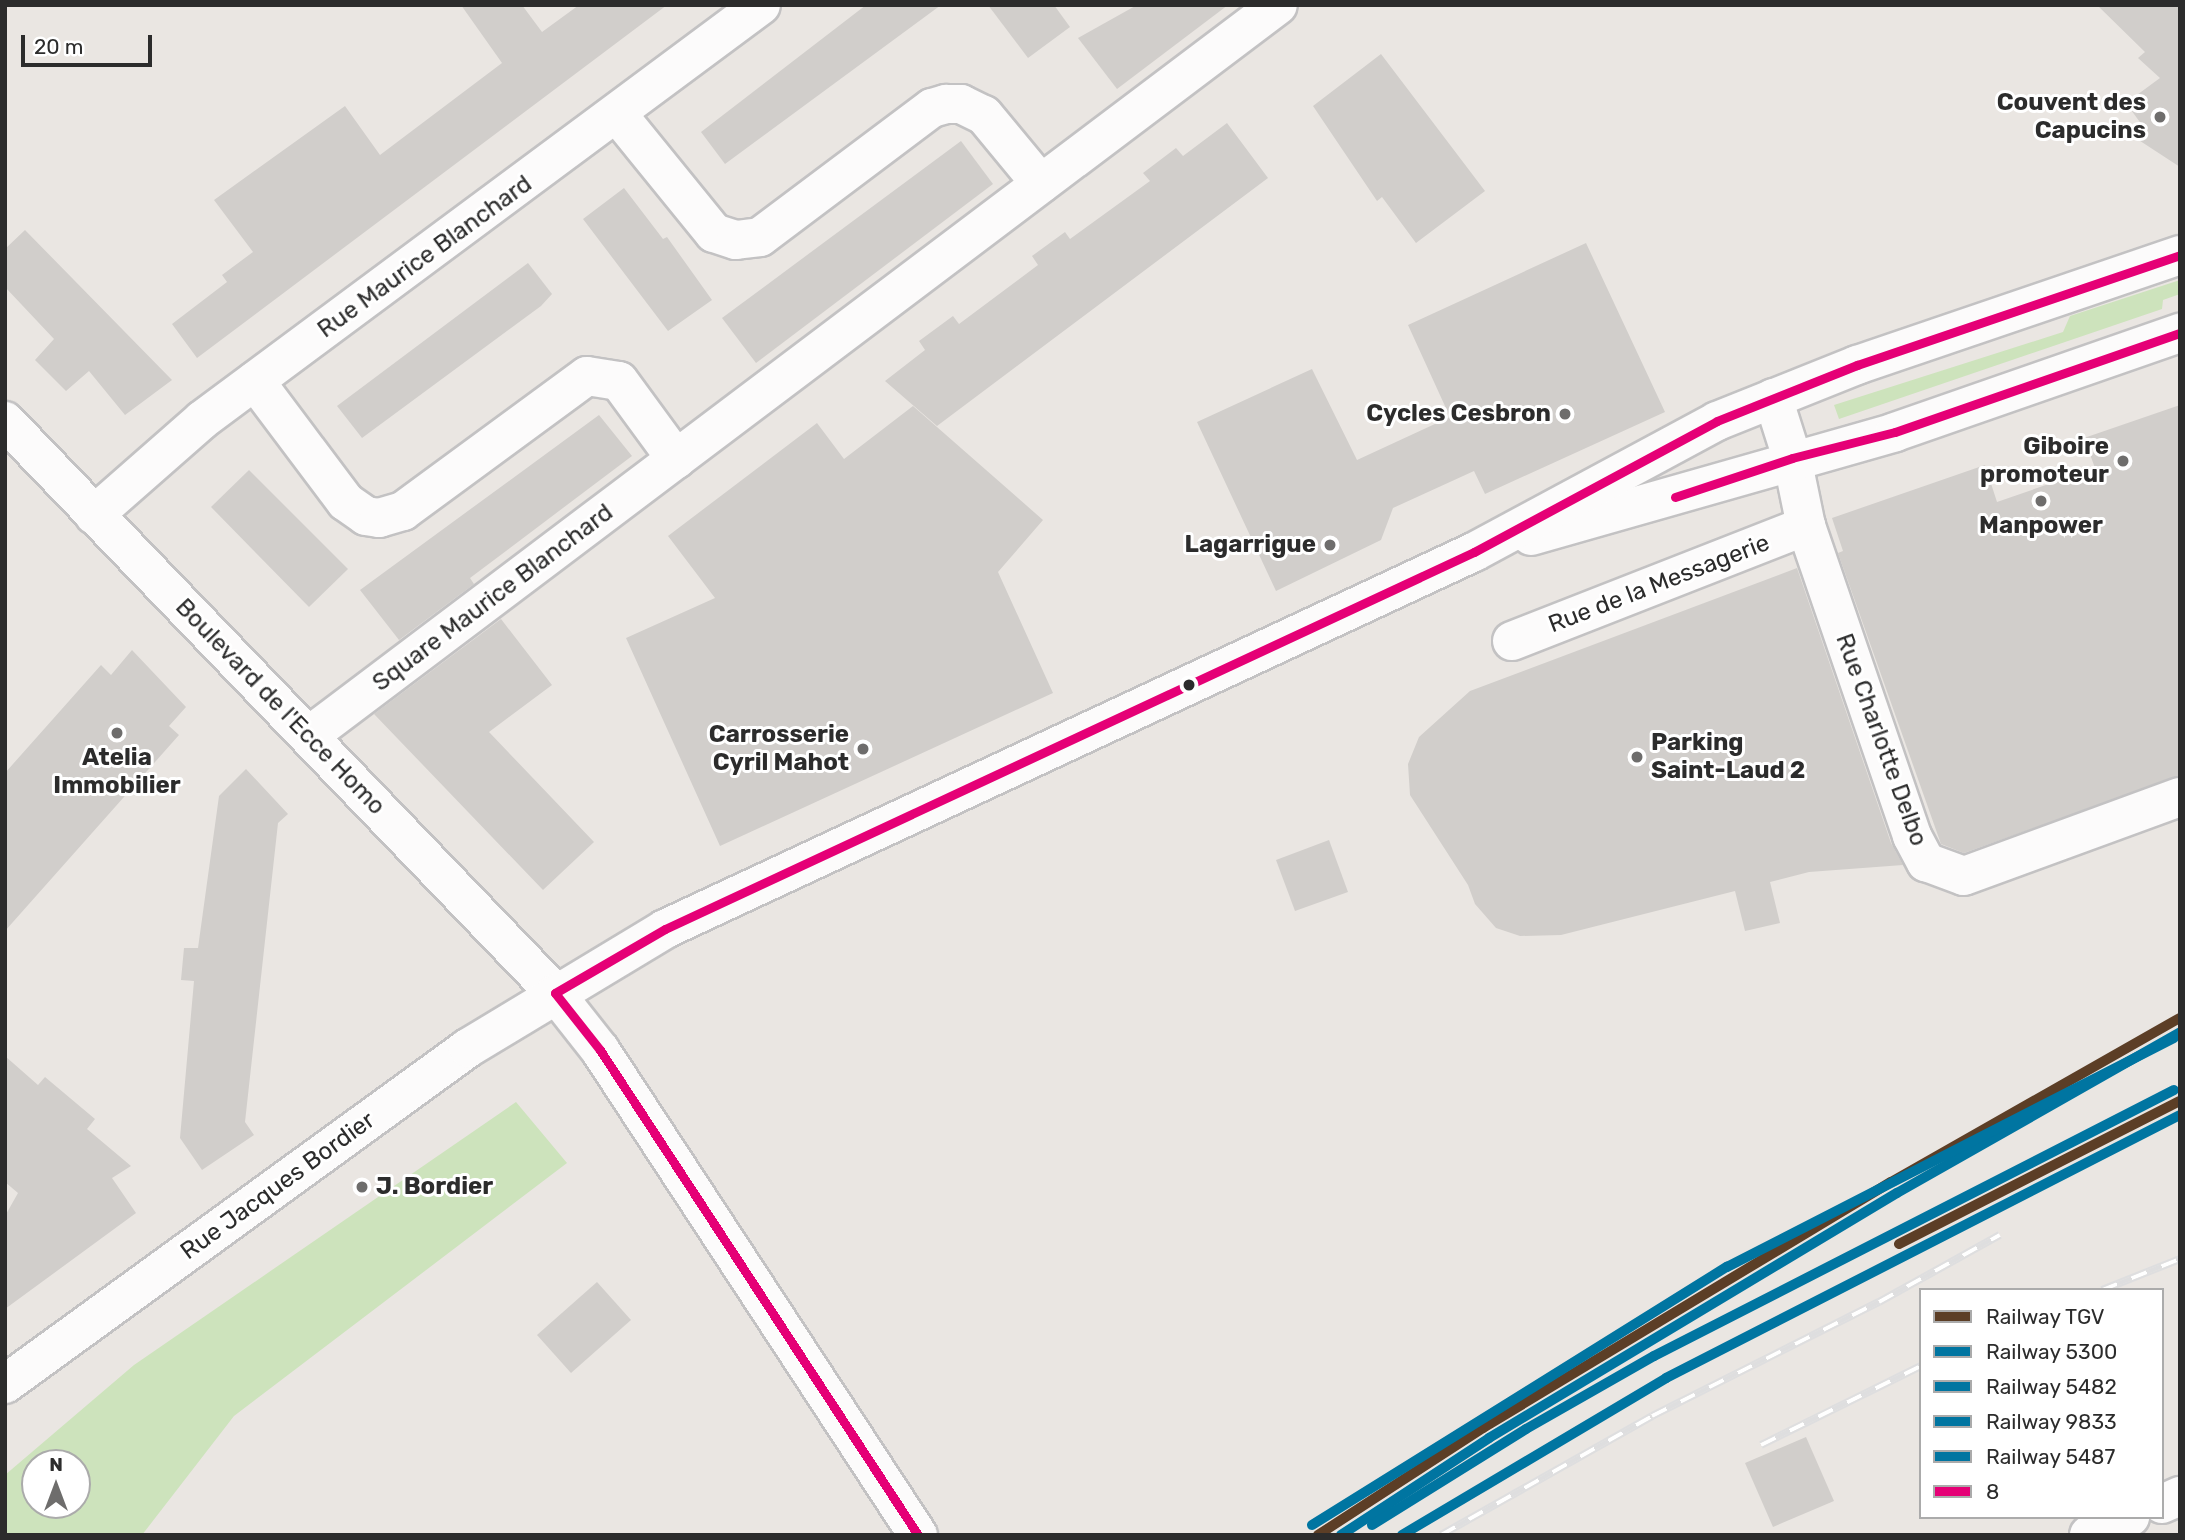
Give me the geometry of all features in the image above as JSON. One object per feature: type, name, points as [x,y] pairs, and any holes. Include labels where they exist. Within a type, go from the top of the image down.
[{"type":"street","name":"Rue Maurice Blanchard","points":[[94,514],[163,450],[618,115],[761,5]]},
{"type":"street","name":"Square Maurice Blanchard","points":[[310,736],[1278,5]]},
{"type":"street","points":[[618,115],[714,233],[736,240],[760,237],[932,108],[946,104],[961,104],[984,115],[1041,184]]},
{"type":"street","points":[[1474,552],[1717,421],[1773,398],[2180,255]]},
{"type":"street","points":[[1474,552],[1706,488],[1793,458],[1895,432],[2180,334]]},
{"type":"street","points":[[255,381],[346,502],[366,516],[379,518],[403,511],[587,376],[619,381],[676,459]]},
{"type":"street","name":"Rue Charlotte Delbo","points":[[1773,398],[1793,458],[1806,526],[1912,836],[1926,862],[1964,876],[2180,797]]},
{"type":"street","name":"Boulevard de l'Ecce Homo","points":[[5,421],[555,993],[600,1050],[918,1535]]},
{"type":"street","name":"Rue de la Messagerie","points":[[1512,641],[1806,526]]},
{"type":"street","name":"Rue Jacques Bordier","points":[[5,1384],[468,1048],[665,929],[1474,552]]},
{"type":"street","points":[[2164,1503],[2180,1496]]},
{"type":"street","points":[[2089,1535],[2125,1519]]},
{"type":"green space","points":[[2180,280],[2180,294],[2163,300],[2162,309],[1839,419],[1834,405],[2063,332],[2070,316]]},
{"type":"green space","points":[[516,1102],[567,1163],[234,1416],[142,1535],[5,1535],[5,1475],[21,1461],[21,1519],[91,1519],[91,1449],[35,1449],[134,1365]]},
{"type":"building","points":[[461,5],[522,5],[542,32],[579,5],[667,5],[197,358],[172,324],[227,282],[222,275],[253,252],[214,200],[345,106],[380,155],[502,63]]},
{"type":"building","points":[[866,5],[941,5],[725,164],[701,132]]},
{"type":"building","points":[[988,5],[1054,5],[1070,27],[1028,58]]},
{"type":"building","points":[[1137,5],[1228,5],[1117,89],[1078,38]]},
{"type":"building","points":[[2097,5],[2180,5],[2180,167],[2131,135],[2142,125],[2126,103],[2160,78],[2138,58],[2145,52]]},
{"type":"building","points":[[1381,54],[1485,191],[1416,243],[1382,197],[1377,201],[1313,106]]},
{"type":"building","points":[[1227,123],[1268,178],[937,426],[885,381],[925,350],[919,341],[953,316],[959,324],[1038,265],[1032,256],[1065,232],[1070,239],[1150,181],[1143,173],[1176,148],[1183,156]]},
{"type":"building","points":[[961,141],[993,184],[756,363],[722,318]]},
{"type":"building","points":[[624,188],[663,239],[667,237],[712,300],[668,331],[583,219]]},
{"type":"building","points":[[25,230],[172,380],[125,415],[89,371],[66,391],[35,360],[54,339],[5,287],[5,249]]},
{"type":"building","points":[[1586,243],[1665,412],[1485,494],[1474,471],[1393,508],[1381,540],[1276,591],[1197,422],[1312,369],[1357,460],[1450,417],[1408,325]]},
{"type":"building","points":[[528,263],[552,294],[541,306],[362,438],[337,406]]},
{"type":"building","points":[[2180,405],[2180,776],[1964,853],[1941,844],[1838,553],[1843,551],[1832,518],[1985,465],[1997,502],[2095,468],[2084,438]]},
{"type":"building","points":[[913,406],[1043,520],[998,572],[1053,693],[720,846],[626,638],[715,598],[668,536],[817,423],[844,459]]},
{"type":"building","points":[[599,415],[632,456],[470,578],[474,584],[399,640],[360,590]]},
{"type":"building","points":[[249,470],[348,569],[309,607],[211,507]]},
{"type":"building","name":"Parking Saint-Laud 2","points":[[1797,568],[1891,843],[1903,865],[1809,872],[1770,882],[1780,923],[1745,931],[1735,891],[1561,935],[1520,936],[1496,928],[1475,904],[1468,885],[1410,795],[1408,764],[1419,737],[1470,691]]},
{"type":"building","points":[[501,619],[552,685],[489,732],[594,842],[543,890],[374,714]]},
{"type":"building","points":[[132,650],[186,707],[169,726],[179,735],[5,931],[5,773],[101,665],[111,675]]},
{"type":"building","points":[[246,769],[288,814],[278,823],[245,1122],[254,1135],[202,1170],[180,1138],[194,981],[181,980],[184,948],[198,948],[219,796]]},
{"type":"building","points":[[1329,840],[1348,892],[1295,911],[1276,860]]},
{"type":"building","points":[[5,1056],[38,1085],[45,1077],[95,1119],[87,1129],[131,1166],[112,1178],[136,1213],[5,1309],[5,1216],[18,1193],[5,1182]]},
{"type":"building","points":[[597,1282],[631,1320],[571,1373],[537,1335]]},
{"type":"building","points":[[1806,1437],[1834,1501],[1773,1527],[1745,1463]]},
{"type":"railway","points":[[1441,1535],[1652,1416],[1879,1302],[2000,1235]]},
{"type":"railway","points":[[2107,1288],[2180,1259]]},
{"type":"railway","points":[[1761,1445],[1919,1367]]},
{"type":"rail line","name":"TGV","points":[[1318,1535],[1483,1428],[1891,1182],[2180,1018]]},
{"type":"rail line","name":"5300","points":[[1341,1535],[1489,1438],[1897,1193],[2180,1032]]},
{"type":"rail line","name":"5482","points":[[1312,1525],[1727,1267],[2174,1038]]},
{"type":"rail line","name":"5487","points":[[1372,1525],[1526,1429],[1654,1356],[2174,1090]]},
{"type":"rail line","name":"TGV","points":[[1899,1244],[2180,1101]]},
{"type":"rail line","name":"9833","points":[[1402,1535],[1666,1378],[2180,1115]]},
{"type":"transit line","name":"8","points":[[555,993],[665,929],[1474,552],[1717,421],[1857,365],[2180,255]]},
{"type":"transit line","name":"8","points":[[1675,497],[1792,458],[1895,432],[2180,333]]},
{"type":"transit line","name":"8","points":[[555,993],[600,1050],[918,1535]]},
{"type":"place","name":"Couvent des Capucins","points":[[2160,117]]},
{"type":"place","name":"Cycles Cesbron","points":[[1565,414]]},
{"type":"place","name":"Giboire promoteur","points":[[2123,461]]},
{"type":"place","name":"Manpower","points":[[2041,501]]},
{"type":"place","name":"Lagarrigue","points":[[1330,545]]},
{"type":"place","name":"Atelia Immobilier","points":[[117,733]]},
{"type":"place","name":"Carrosserie Cyril Mahot","points":[[863,749]]},
{"type":"place","name":"Parking Saint-Laud 2","points":[[1637,757]]},
{"type":"place","name":"J. Bordier","points":[[362,1187]]}]
